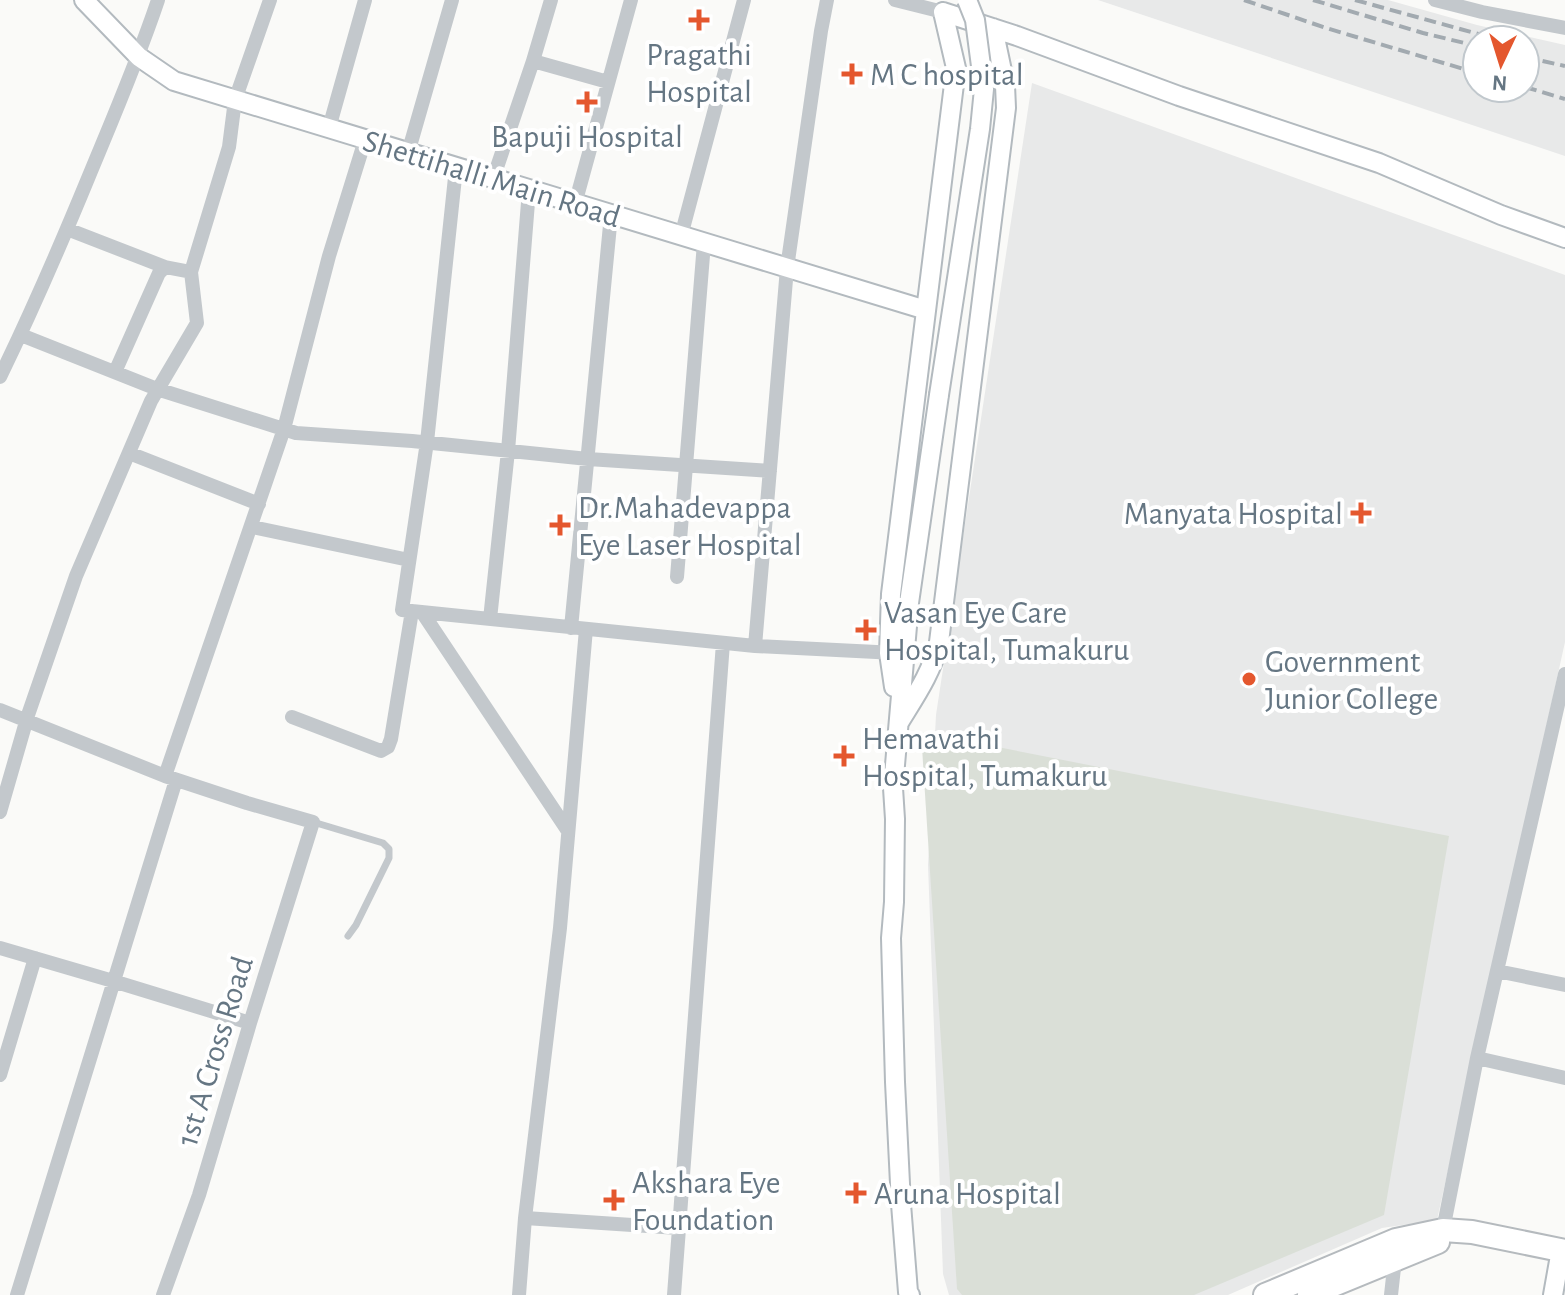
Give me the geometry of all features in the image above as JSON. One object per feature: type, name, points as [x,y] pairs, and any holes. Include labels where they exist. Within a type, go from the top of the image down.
[{"type":"main road","points":[[1265,1295],[1396,1240],[1443,1230],[1472,1232],[1562,1256]]},
{"type":"main road","points":[[1309,1295],[1334,1290],[1436,1242],[1468,1243],[1562,1256]]},
{"type":"street","points":[[0,377],[67,229],[139,57],[158,0]]},
{"type":"street","points":[[0,812],[26,721],[76,576],[157,389],[197,323],[191,272],[229,147],[235,100],[270,0]]},
{"type":"street","points":[[329,128],[365,0]]},
{"type":"street","points":[[408,153],[452,0]]},
{"type":"street","points":[[493,179],[551,0]]},
{"type":"street","points":[[575,204],[631,0]]},
{"type":"street","points":[[681,236],[744,0]]},
{"type":"street","points":[[755,646],[787,268],[827,0]]},
{"type":"street","points":[[895,0],[935,6],[1179,96],[1379,163],[1501,215],[1565,238]]},
{"type":"street","points":[[897,653],[909,603],[980,129],[984,89],[975,20],[967,0]]},
{"type":"street","points":[[1435,0],[1482,6],[1565,28]]},
{"type":"street","name":"Shettihalli Main Road","points":[[91,3],[139,57],[174,81],[926,310]]},
{"type":"street","points":[[910,1295],[901,1204],[891,938],[895,819],[893,788],[898,723],[897,653],[891,594],[956,68],[935,6]]},
{"type":"street","points":[[898,723],[928,677],[939,642],[1006,108],[1005,85],[993,28]]},
{"type":"street","points":[[533,61],[608,82]]},
{"type":"street","points":[[17,1295],[171,778],[284,429],[329,256],[365,140]]},
{"type":"street","points":[[456,168],[427,442],[402,610],[755,646],[897,653]]},
{"type":"street","points":[[490,619],[508,451],[529,190]]},
{"type":"street","points":[[519,1295],[525,1218],[560,928],[588,459],[611,215]]},
{"type":"street","points":[[67,229],[165,267],[191,272]]},
{"type":"street","points":[[677,577],[704,243]]},
{"type":"street","points":[[115,372],[159,273],[165,267]]},
{"type":"street","points":[[21,335],[157,389],[296,433],[427,442],[588,459],[770,471]]},
{"type":"street","points":[[129,453],[259,504]]},
{"type":"street","points":[[252,527],[409,560]]},
{"type":"street","points":[[292,717],[381,751],[388,747],[417,611]]},
{"type":"street","points":[[417,611],[568,831]]},
{"type":"street","points":[[674,1295],[723,643]]},
{"type":"street","points":[[1443,1230],[1497,971],[1558,736],[1565,674]]},
{"type":"street","points":[[0,710],[171,778],[313,822]]},
{"type":"street","name":"1st A Cross Road","points":[[163,1295],[196,1206],[313,822]]},
{"type":"street","points":[[0,948],[250,1023]]},
{"type":"street","points":[[0,1075],[35,958]]},
{"type":"street","points":[[1497,971],[1565,985]]},
{"type":"street","points":[[1477,1058],[1565,1078]]},
{"type":"street","points":[[525,1218],[678,1228]]},
{"type":"street","points":[[1553,1295],[1562,1256]]},
{"type":"street","points":[[1391,1295],[1395,1259]]},
{"type":"lane","points":[[313,822],[383,843],[389,849],[389,858],[348,936]]},
{"type":"shaded area","points":[[1098,0],[1388,0],[1473,24],[1461,24],[1461,104],[1541,104],[1541,40],[1565,45],[1565,156]]},
{"type":"shaded area","name":"Government Junior College","points":[[1032,83],[1565,275],[1565,642],[1437,1220],[1382,1228],[1228,1295],[949,1295],[943,1274],[928,865],[936,715]]},
{"type":"shaded area","points":[[921,732],[1449,836],[1384,1215],[1194,1295],[962,1295],[957,1289]]},
{"type":"railway","points":[[1244,0],[1461,68]]},
{"type":"railway","points":[[1313,0],[1461,42]]},
{"type":"railway","points":[[1355,0],[1461,29]]},
{"type":"railway","points":[[1541,61],[1565,66]]},
{"type":"railway","points":[[1541,92],[1565,99]]},
{"type":"place","name":"Pragathi Hospital","points":[[699,20]]},
{"type":"place","name":"M C hospital","points":[[852,74]]},
{"type":"place","name":"Bapuji Hospital","points":[[587,102]]},
{"type":"place","name":"Manyata Hospital","points":[[1361,513]]},
{"type":"place","name":"Dr.Mahadevappa Eye Laser Hospital","points":[[560,525]]},
{"type":"place","name":"Vasan Eye Care Hospital, Tumakuru","points":[[866,630]]},
{"type":"place","name":"Government Junior College","points":[[1249,679]]},
{"type":"place","name":"Hemavathi Hospital, Tumakuru","points":[[844,756]]},
{"type":"place","name":"Aruna Hospital","points":[[856,1193]]},
{"type":"place","name":"Akshara Eye Foundation","points":[[614,1200]]}]
